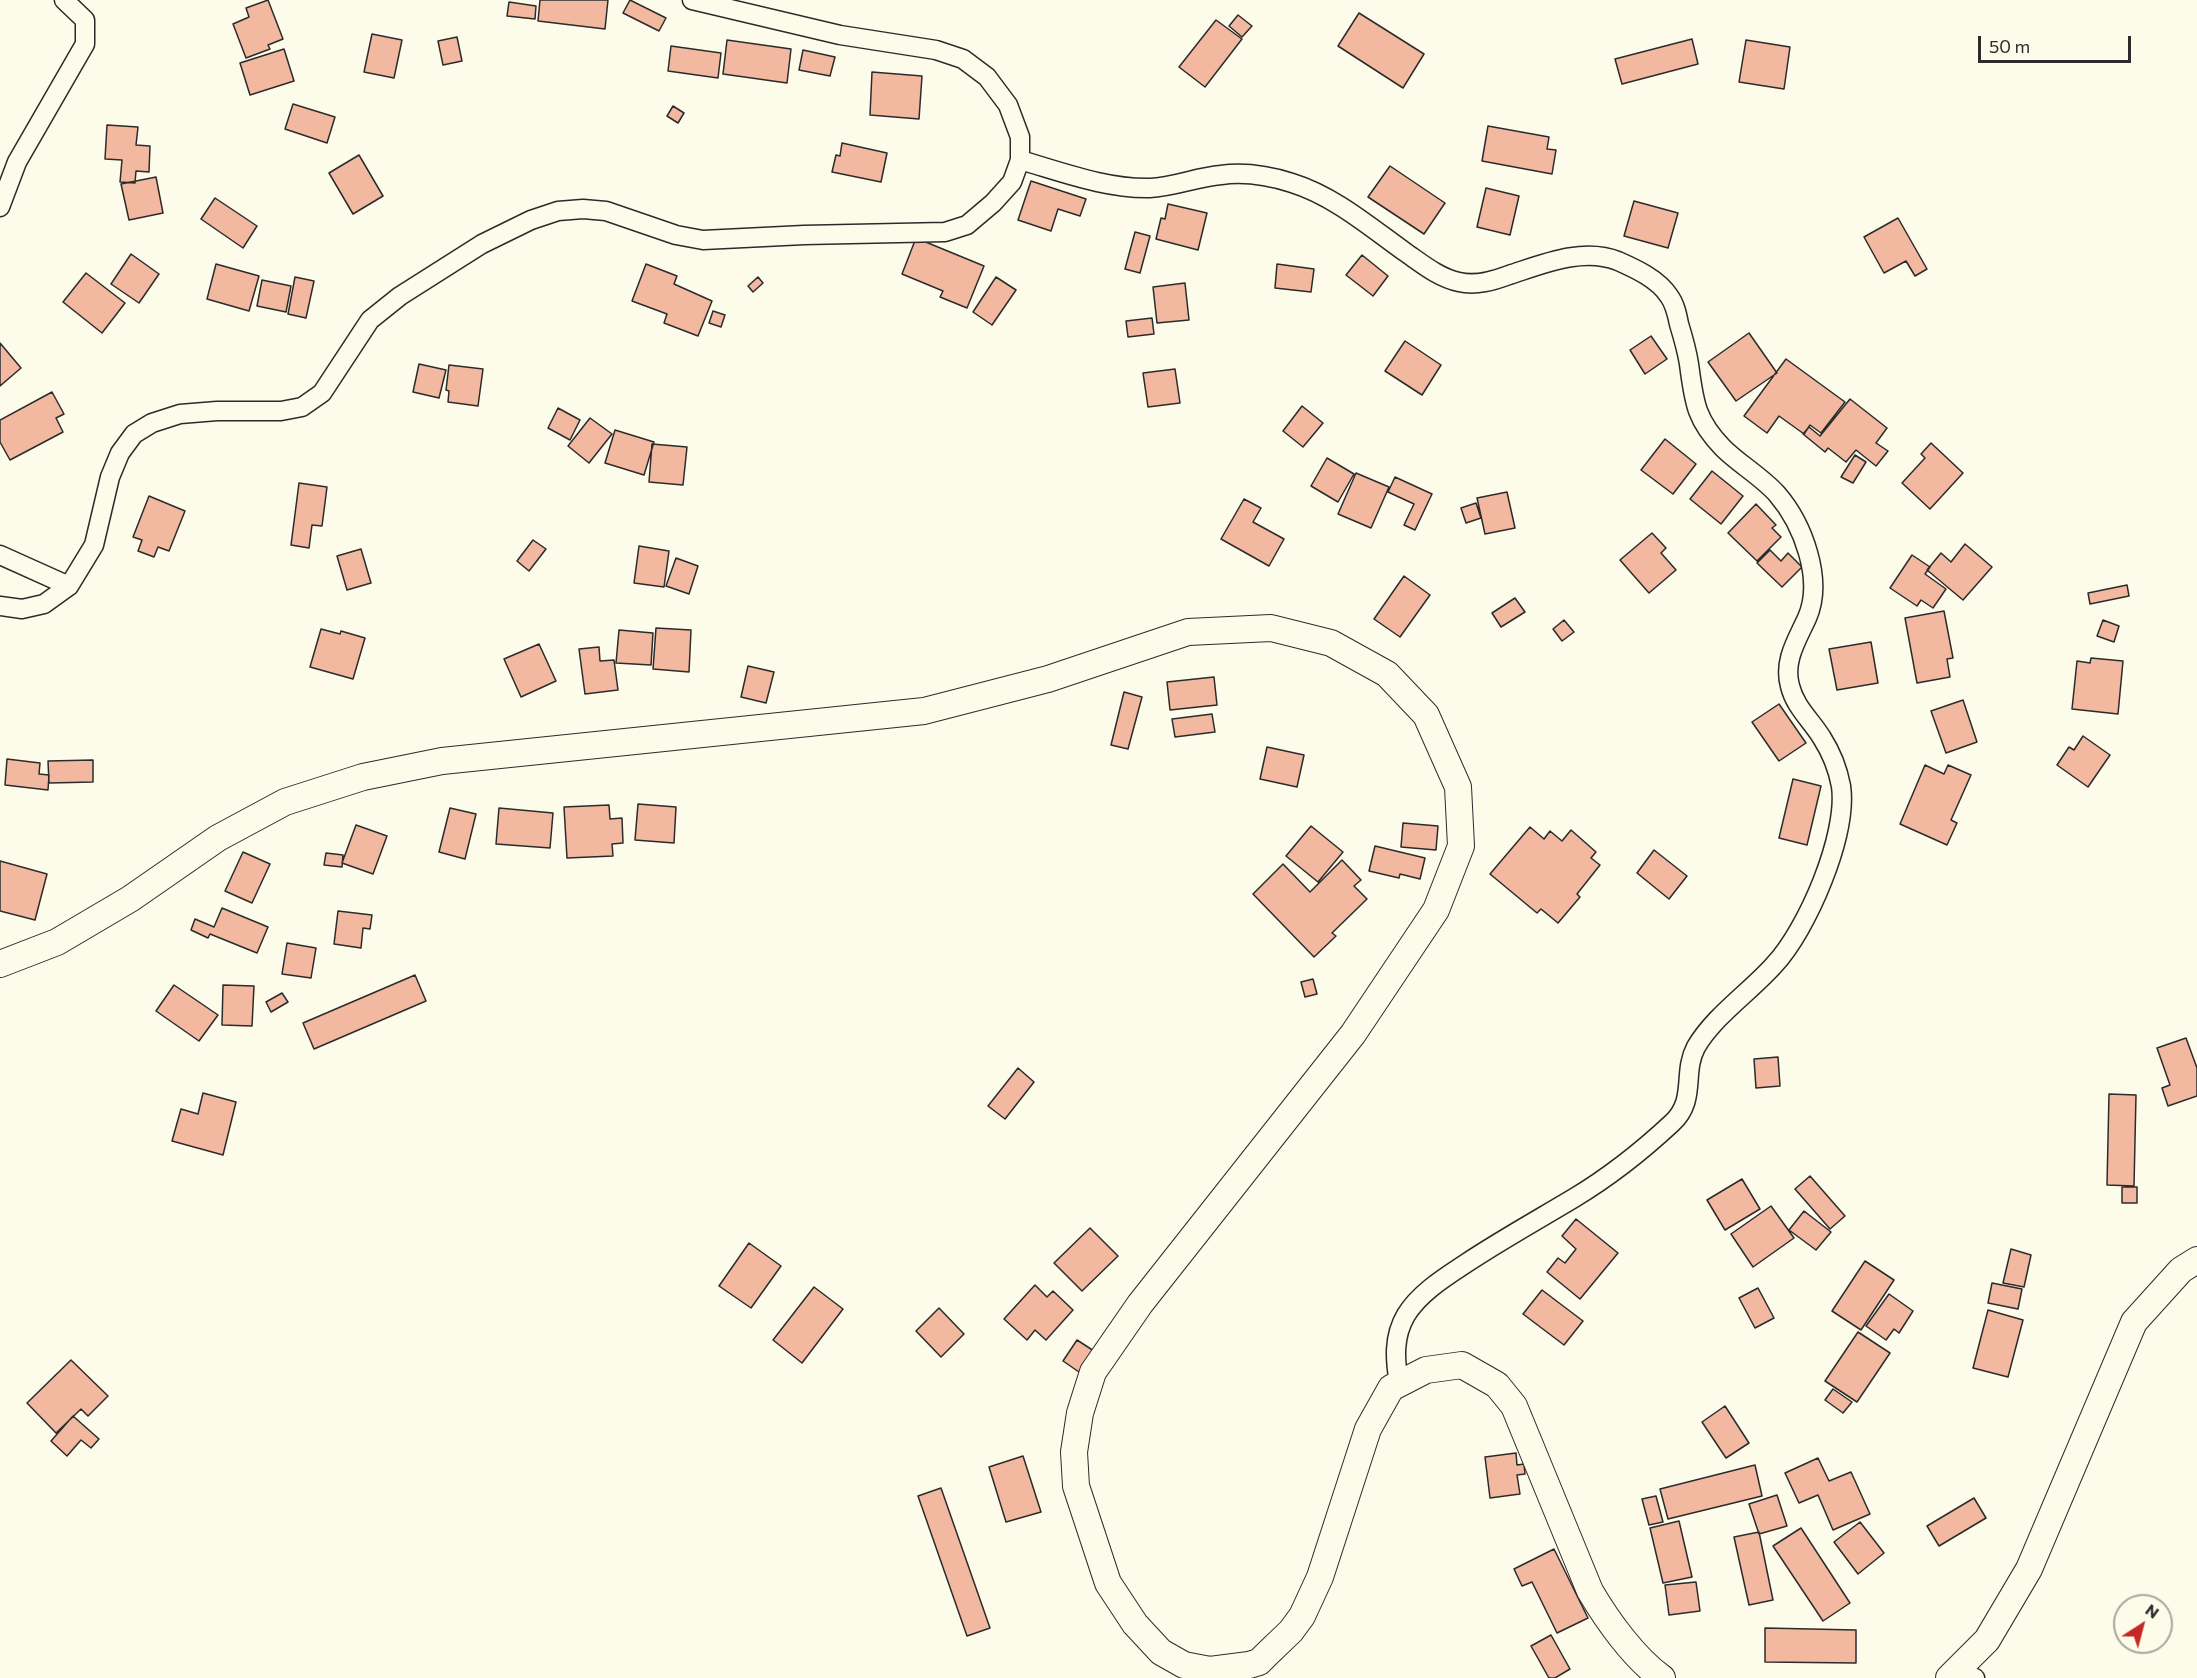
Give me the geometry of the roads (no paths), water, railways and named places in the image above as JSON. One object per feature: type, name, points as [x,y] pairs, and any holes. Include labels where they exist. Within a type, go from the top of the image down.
[{"type":"main road","points":[[0,964],[57,942],[130,899],[218,838],[285,802],[363,777],[442,761],[924,711],[1048,679],[1188,632],[1271,628],[1331,643],[1387,674],[1426,715],[1458,787],[1461,846],[1436,910],[1353,1034],[1140,1304],[1093,1372],[1080,1413],[1074,1452],[1076,1486],[1108,1583],[1135,1624],[1161,1652],[1184,1665],[1210,1670],[1249,1665],[1258,1662],[1291,1631],[1302,1616],[1320,1578],[1368,1429],[1385,1396],[1391,1388],[1426,1370],[1462,1365],[1490,1379],[1502,1389],[1518,1412],[1590,1591],[1607,1618],[1644,1662],[1662,1678]]},
{"type":"main road","points":[[1960,1676],[1987,1640],[2029,1569],[2134,1322],[2181,1270],[2197,1260]]},
{"type":"street","points":[[0,207],[17,162],[86,44],[85,20],[64,0]]},
{"type":"street","points":[[0,606],[22,609],[44,604],[69,586],[93,545],[110,477],[120,453],[134,434],[152,423],[180,414],[217,411],[281,411],[302,407],[322,393],[370,320],[400,296],[482,244],[531,220],[558,211],[583,209],[606,211],[676,235],[703,240],[945,232],[967,225],[993,203],[1012,182],[1020,160],[1020,137],[1008,105],[987,77],[963,59],[936,50],[840,35],[692,0]]},
{"type":"street","points":[[1020,160],[1090,181],[1129,188],[1158,188],[1222,174],[1286,181],[1315,191],[1443,277],[1461,283],[1485,283],[1576,256],[1596,255],[1617,260],[1654,280],[1667,293],[1674,307],[1689,363],[1690,387],[1696,408],[1706,427],[1721,446],[1774,490],[1794,516],[1809,553],[1813,584],[1812,607],[1792,650],[1788,669],[1790,686],[1798,708],[1822,738],[1834,762],[1841,789],[1839,822],[1830,860],[1809,911],[1788,950],[1707,1031],[1696,1047],[1690,1060],[1685,1106],[1677,1119],[1603,1179],[1507,1236],[1452,1272],[1422,1296],[1407,1314],[1397,1336],[1395,1356],[1399,1384]]},
{"type":"street","points":[[0,555],[69,586]]}]
